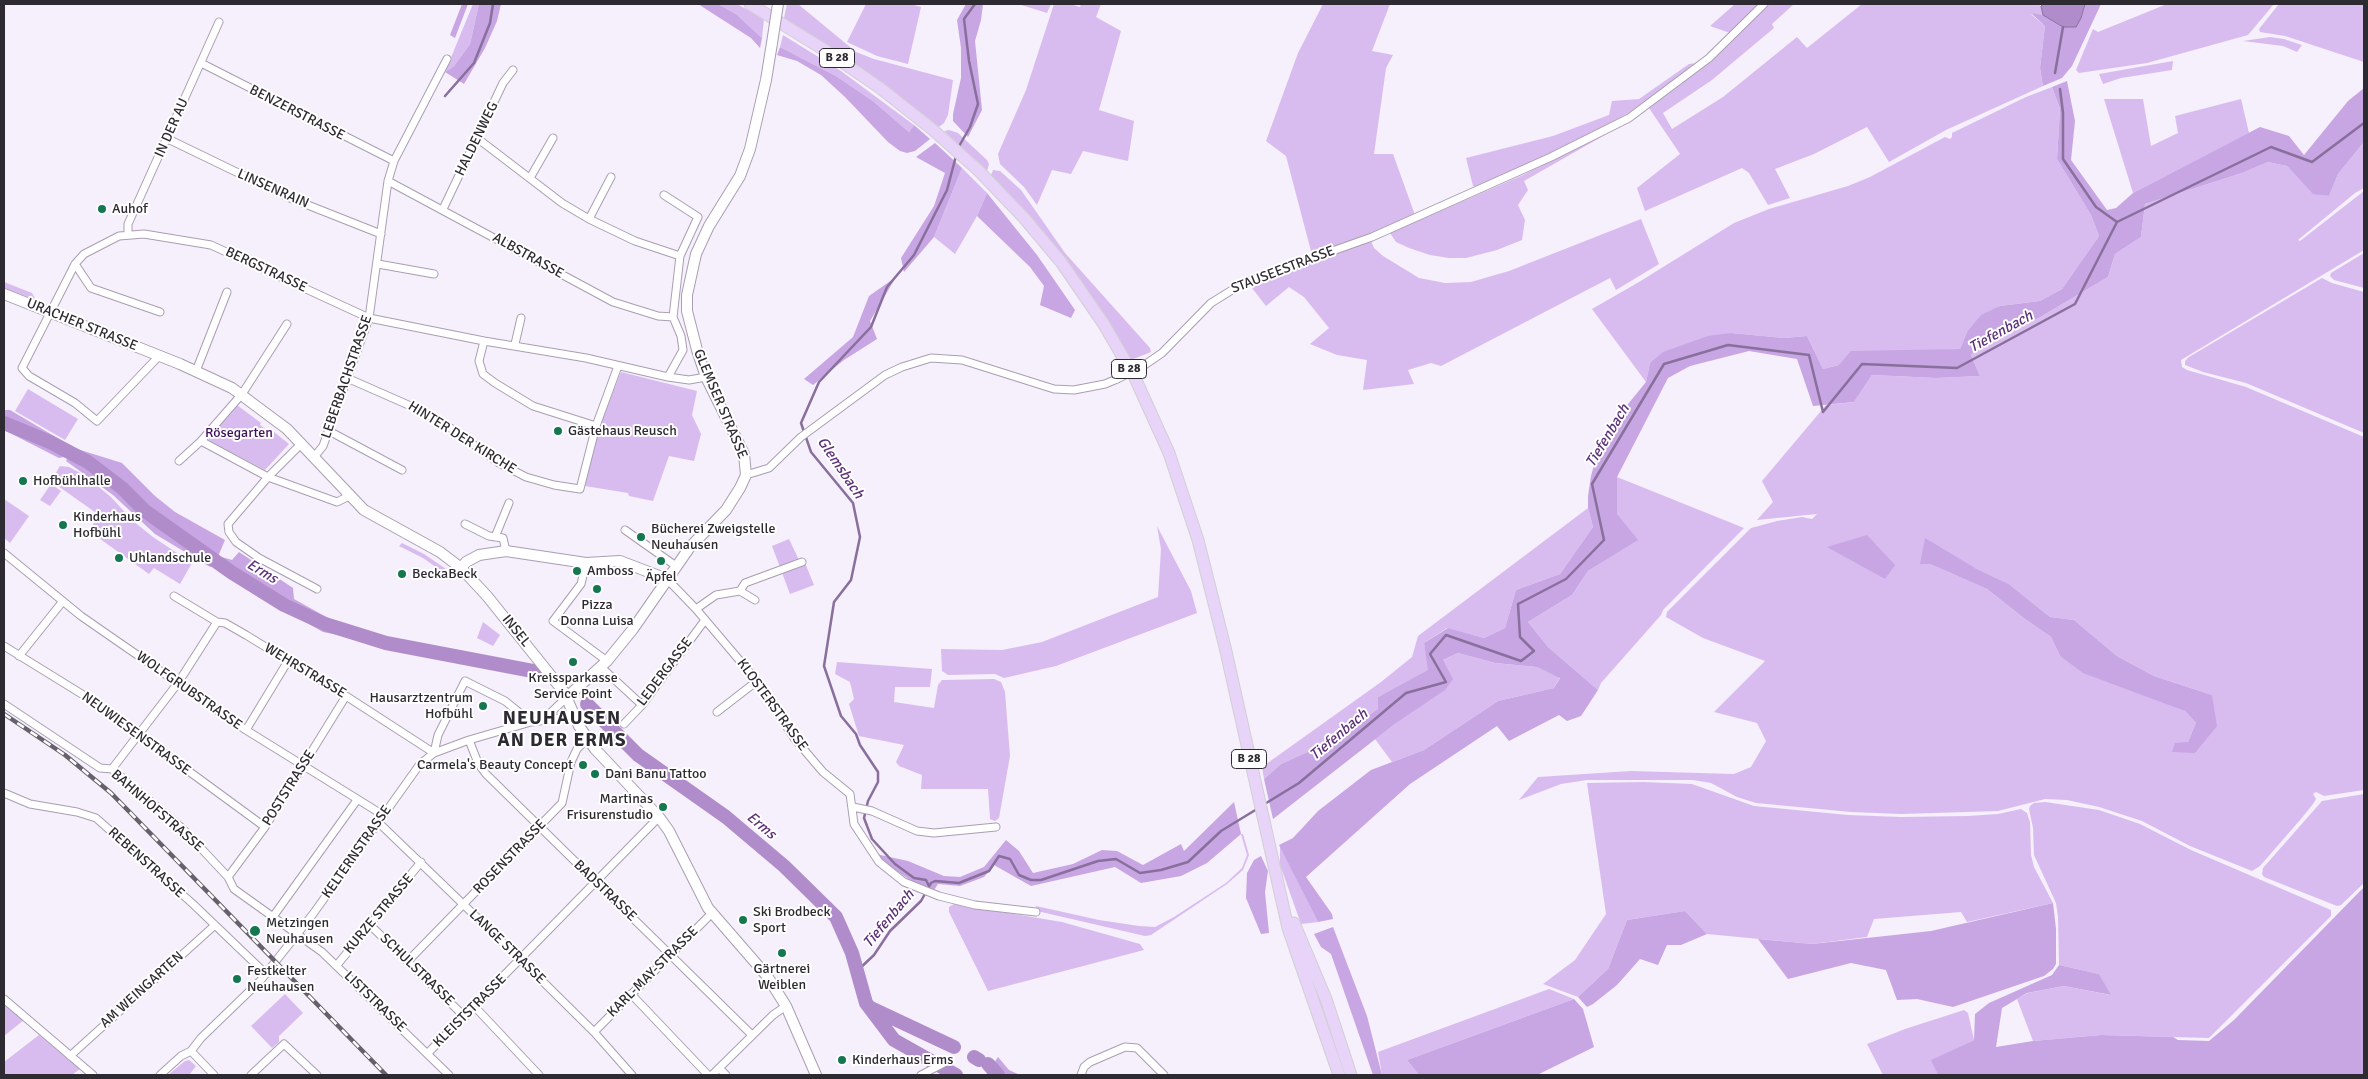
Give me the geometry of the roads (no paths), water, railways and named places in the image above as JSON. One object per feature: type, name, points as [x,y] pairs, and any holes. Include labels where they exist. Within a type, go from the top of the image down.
[{"type":"main road","name":"B 28","points":[[750,4],[846,64],[920,119],[962,155],[1010,203],[1048,246],[1080,289],[1122,356],[1152,414],[1192,521],[1225,647],[1279,887],[1296,951],[1338,1075]]},
{"type":"main road","name":"B 28","points":[[1279,887],[1321,985],[1352,1075]]},
{"type":"street","name":"GLEMSER STRASSE","points":[[566,698],[604,664],[633,629],[690,547],[726,510],[746,475],[744,454],[706,377],[687,311],[691,266],[705,236],[744,166],[758,115],[778,4]]},
{"type":"street","name":"STAUSEESTRASSE","points":[[746,475],[763,472],[769,468],[804,435],[885,376],[902,367],[931,358],[962,360],[1054,389],[1074,390],[1105,384],[1117,379],[1143,366],[1162,353],[1211,303],[1245,282],[1372,237],[1551,157],[1629,118],[1709,58],[1764,4]]},
{"type":"street","name":"IN DER AU","points":[[128,235],[128,224],[168,139],[219,22]]},
{"type":"street","name":"LEBERBACHSTRASSE","points":[[315,456],[323,446],[329,431],[369,318],[388,181],[394,160],[447,59]]},
{"type":"street","name":"BENZERSTRASSE","points":[[201,63],[394,160]]},
{"type":"street","name":"HALDENWEG","points":[[443,209],[504,83],[513,70]]},
{"type":"street","points":[[477,138],[562,204],[588,219],[635,241],[680,256]]},
{"type":"street","points":[[530,178],[553,138]]},
{"type":"street","name":"LINSENRAIN","points":[[168,139],[292,199],[381,234]]},
{"type":"street","points":[[588,219],[611,177]]},
{"type":"street","name":"ALBSTRASSE","points":[[388,181],[613,302],[658,316],[673,317]]},
{"type":"street","points":[[664,195],[698,217],[680,256],[673,317],[681,336],[683,350],[668,377]]},
{"type":"street","name":"BERGSTRASSE","points":[[97,421],[74,403],[23,372],[23,366],[75,264],[93,248],[119,236],[128,235],[144,234],[211,245],[369,318],[484,341],[514,344],[668,377],[689,380],[706,377]]},
{"type":"street","points":[[75,264],[91,288],[160,312]]},
{"type":"street","points":[[378,264],[434,274]]},
{"type":"street","points":[[196,370],[226,292]]},
{"type":"street","name":"URACHER STRASSE","points":[[4,294],[196,370],[242,394],[302,443],[349,496],[368,513],[440,552],[460,568]]},
{"type":"street","points":[[514,344],[521,318]]},
{"type":"street","points":[[178,461],[201,441],[242,394],[287,324]]},
{"type":"street","points":[[484,341],[479,361],[483,374],[534,406],[596,426],[618,366]]},
{"type":"street","name":"URACHER STRASSE","points":[[97,421],[160,356]]},
{"type":"street","name":"HINTER DER KIRCHE","points":[[347,378],[422,411],[452,429],[499,463],[526,477],[554,485],[580,489],[596,426]]},
{"type":"street","points":[[329,431],[402,470]]},
{"type":"street","points":[[201,441],[268,477],[337,502],[349,496]]},
{"type":"street","points":[[302,443],[268,477],[231,518],[228,524],[229,532],[236,542],[259,558],[318,589]]},
{"type":"street","points":[[495,537],[509,503]]},
{"type":"street","points":[[465,524],[495,537],[503,538],[506,551]]},
{"type":"street","points":[[625,530],[676,566]]},
{"type":"street","points":[[460,568],[466,562],[479,555],[506,551],[586,563],[620,561],[667,579]]},
{"type":"street","name":"WOLFGRUBSTRASSE","points":[[4,553],[89,622],[246,730],[383,815]]},
{"type":"street","points":[[740,591],[745,584],[802,562]]},
{"type":"street","points":[[586,563],[581,584],[553,621],[604,664],[642,705]]},
{"type":"street","name":"INSEL","points":[[460,568],[487,596],[560,686],[572,713],[587,739],[613,770],[659,817],[712,913],[767,976],[786,1006],[816,1075]]},
{"type":"street","name":"KLOSTERSTRASSE","points":[[667,579],[696,609],[757,681],[794,738],[824,772],[850,794],[855,808],[854,824],[879,862],[904,882],[934,893],[975,905],[1036,912]]},
{"type":"street","points":[[696,609],[716,595],[740,591],[755,600]]},
{"type":"street","name":"WEHRSTRASSE","points":[[174,596],[217,622],[225,623],[346,696],[434,753]]},
{"type":"street","points":[[19,656],[63,601]]},
{"type":"street","name":"LEDERGASSE","points":[[624,724],[642,705],[705,620]]},
{"type":"street","points":[[112,769],[178,683],[217,622]]},
{"type":"street","name":"NEUWIESENSTRASSE","points":[[4,646],[93,701],[265,827]]},
{"type":"street","points":[[246,730],[288,661]]},
{"type":"street","points":[[434,753],[438,735],[466,681],[505,701],[531,722]]},
{"type":"street","points":[[717,712],[757,681]]},
{"type":"street","name":"POSTSTRASSE","points":[[228,877],[265,827],[346,696]]},
{"type":"street","points":[[543,720],[566,698]]},
{"type":"street","name":"BAHNHOFSTRASSE","points":[[4,704],[100,768],[112,769],[183,830],[228,877],[234,889],[272,918],[298,934]]},
{"type":"street","name":"KELTERNSTRASSE","points":[[160,1075],[182,1056],[191,1051],[201,1038],[266,974],[298,934],[420,764],[434,753],[469,740],[531,722],[556,720],[572,713]]},
{"type":"street","name":"ROSENSTRASSE","points":[[408,961],[562,803],[571,762],[577,749],[587,739]]},
{"type":"street","name":"BADSTRASSE","points":[[469,740],[483,771],[752,1035]]},
{"type":"street","name":"REBENSTRASSE","points":[[4,794],[30,804],[77,812],[96,818],[215,925],[266,974]]},
{"type":"street","points":[[272,918],[357,800]]},
{"type":"street","points":[[855,808],[872,811],[917,831],[934,833],[996,827]]},
{"type":"street","name":"KLEISTSTRASSE","points":[[428,1053],[659,817]]},
{"type":"street","name":"LANGE STRASSE","points":[[378,822],[422,862],[463,906],[594,1032],[632,1075]]},
{"type":"street","name":"KURZE STRASSE","points":[[337,965],[422,862]]},
{"type":"street","name":"KARL-MAY-STRASSE","points":[[594,1032],[712,913]]},
{"type":"street","name":"SCHULSTRASSE","points":[[369,924],[465,1017]]},
{"type":"street","name":"AM WEINGARTEN","points":[[70,1056],[215,925]]},
{"type":"street","name":"LISTSTRASSE","points":[[298,934],[337,965],[449,1075]]},
{"type":"street","points":[[631,994],[710,1075],[773,1015],[786,1006]]},
{"type":"street","points":[[4,999],[93,1075]]},
{"type":"street","points":[[475,1007],[539,1075]]},
{"type":"street","points":[[251,1075],[284,1044],[317,1075]]},
{"type":"street","points":[[1081,1075],[1084,1067],[1090,1062],[1125,1047],[1137,1048],[1164,1075]]},
{"type":"street","points":[[191,1051],[214,1075]]},
{"type":"street","points":[[921,1075],[948,1061]]},
{"type":"street","points":[[719,1068],[726,1075]]},
{"type":"waterway","points":[[445,96],[474,63],[490,23],[493,4]]},
{"type":"waterway","name":"Glemsbach","points":[[958,148],[970,127],[978,104],[969,61],[964,19],[975,4]]},
{"type":"waterway","points":[[2055,73],[2063,27]]},
{"type":"waterway","points":[[2060,89],[2063,113],[2063,159],[2096,207],[2117,222]]},
{"type":"waterway","name":"Tiefenbach","points":[[1263,805],[1299,783],[1406,693],[1446,682],[1430,654],[1446,635],[1521,661],[1534,651],[1520,637],[1518,604],[1566,579],[1604,540],[1592,484],[1664,364],[1728,345],[1809,355],[1823,412],[1862,364],[1957,368],[2075,304],[2117,222],[2271,147],[2312,162],[2364,123]]},
{"type":"waterway","name":"Glemsbach","points":[[929,886],[926,880],[914,878],[895,864],[872,839],[864,818],[868,801],[878,782],[878,772],[860,745],[856,734],[841,716],[824,666],[834,602],[851,580],[860,537],[853,503],[811,452],[801,423],[819,382],[871,327],[887,287],[914,255],[947,190],[956,156]]},
{"type":"waterway","name":"Erms","points":[[4,423],[50,442],[88,462],[122,488],[145,511],[231,572],[284,605],[325,624],[386,643],[538,672]]},
{"type":"waterway","name":"Erms","points":[[587,704],[638,755],[726,817],[784,866],[836,917],[852,953],[866,1003],[894,1040],[956,1075]]},
{"type":"waterway","name":"Tiefenbach","points":[[857,971],[874,955],[890,931],[921,901],[931,883],[935,881],[959,883],[989,871],[999,856],[1010,859],[1019,875],[1031,880],[1041,880],[1098,861],[1116,859],[1140,873],[1161,870],[1188,862],[1221,831],[1257,809]]},
{"type":"waterway","name":"Erms","points":[[871,1008],[954,1047]]},
{"type":"waterway","name":"Erms","points":[[974,1057],[979,1060]]},
{"type":"waterway","name":"Erms","points":[[988,1064],[998,1075]]},
{"type":"railway","points":[[4,714],[65,755],[111,793],[386,1075]]},
{"type":"place","name":"Auhof","points":[[102,209]]},
{"type":"place","name":"Gästehaus Reusch","points":[[558,431]]},
{"type":"place","name":"Hofbühlhalle","points":[[23,481]]},
{"type":"place","name":"Kinderhaus Hofbühl","points":[[63,525]]},
{"type":"place","name":"Bücherei Zweigstelle Neuhausen","points":[[641,537]]},
{"type":"place","name":"Uhlandschule","points":[[119,558]]},
{"type":"place","name":"Äpfel","points":[[661,561]]},
{"type":"place","name":"Amboss","points":[[577,571]]},
{"type":"place","name":"BeckaBeck","points":[[402,574]]},
{"type":"place","name":"Pizza Donna Luisa","points":[[597,589]]},
{"type":"place","name":"Kreissparkasse Service Point","points":[[573,662]]},
{"type":"place","name":"Hausarztzentrum Hofbühl","points":[[483,706]]},
{"type":"place","name":"Carmela's Beauty Concept","points":[[583,765]]},
{"type":"place","name":"Dani Banu Tattoo","points":[[595,774]]},
{"type":"place","name":"Martinas Frisurenstudio","points":[[663,807]]},
{"type":"place","name":"Ski Brodbeck Sport","points":[[743,920]]},
{"type":"place","name":"Metzingen Neuhausen","points":[[255,931]]},
{"type":"place","name":"Gärtnerei Weiblen","points":[[782,953]]},
{"type":"place","name":"Festkelter Neuhausen","points":[[237,979]]},
{"type":"place","name":"Kinderhaus Erms","points":[[842,1060]]},
{"type":"district","name":"NEUHAUSEN AN DER ERMS","points":[[562,730]]},
{"type":"park label","name":"Rösegarten","points":[[239,433]]}]
